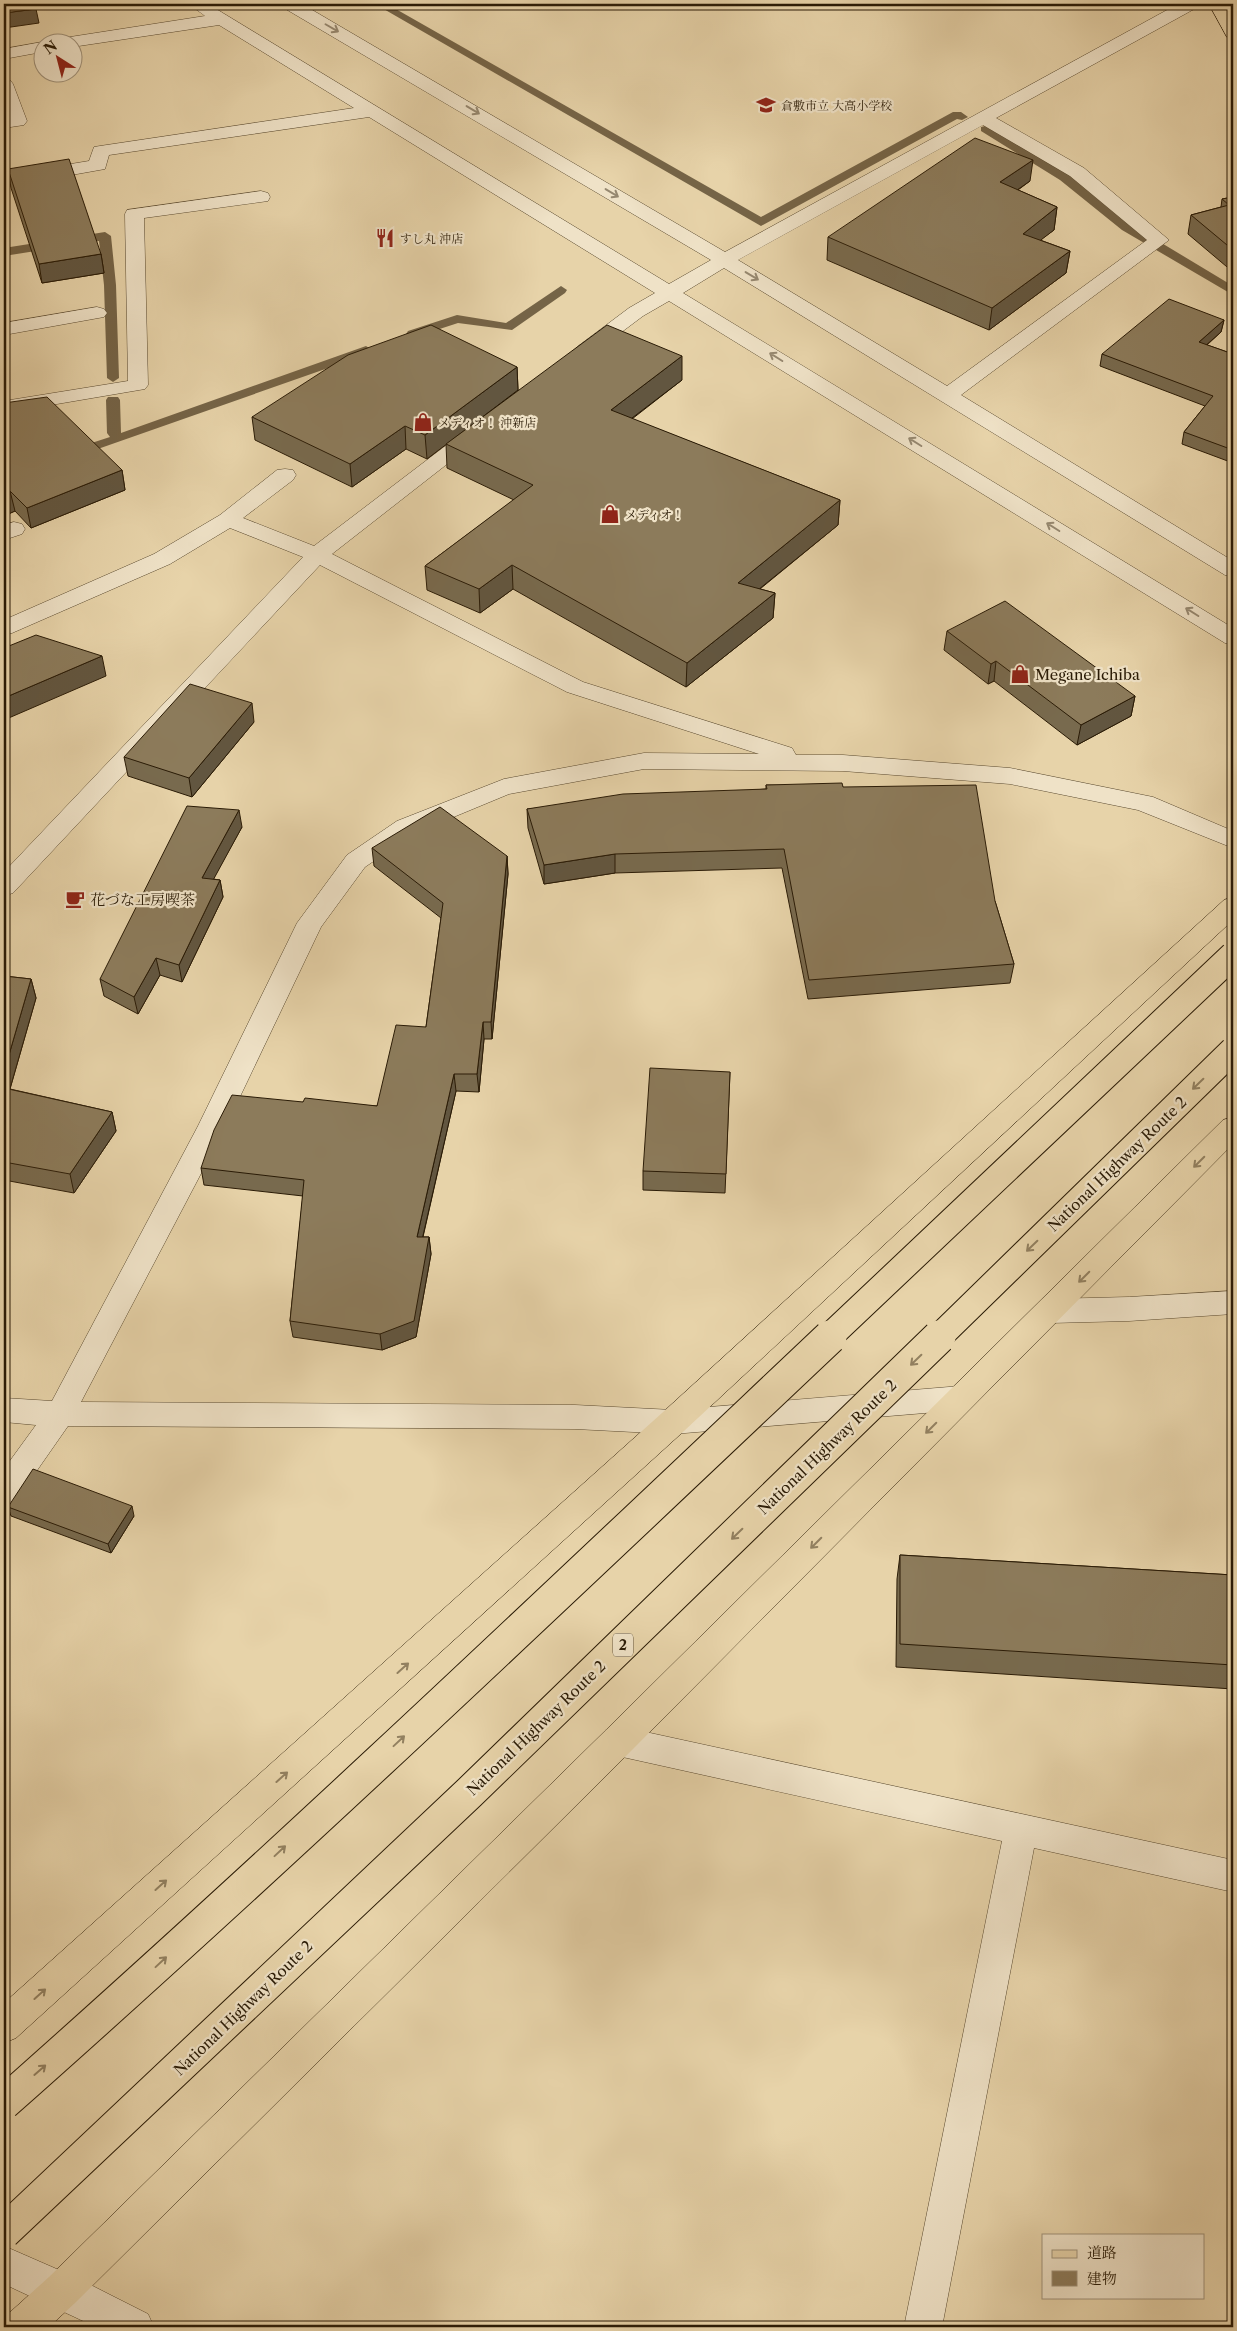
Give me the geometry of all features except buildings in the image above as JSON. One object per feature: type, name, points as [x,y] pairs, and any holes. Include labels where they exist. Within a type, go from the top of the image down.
[{"type":"main road","points":[[1216,4],[1233,33]]},
{"type":"main road","points":[[4,2026],[673,1422],[1233,906]]},
{"type":"main road","points":[[4,2103],[127,1994],[575,1578],[1233,955]]},
{"type":"main road","name":"National Highway Route 2","points":[[4,2232],[203,2048],[652,1617],[1233,1050]]},
{"type":"main road","points":[[21,2327],[62,2290],[618,1741],[1233,1127]]},
{"type":"street","points":[[197,4],[1233,638]]},
{"type":"street","points":[[290,4],[950,394],[1233,570]]},
{"type":"street","points":[[566,364],[636,312],[725,260],[1190,4]]},
{"type":"street","points":[[82,40],[221,18]]},
{"type":"street","points":[[4,54],[32,49]]},
{"type":"street","points":[[4,84],[18,121],[4,123]]},
{"type":"street","points":[[4,181],[98,166],[100,151],[371,111]]},
{"type":"street","points":[[950,394],[1159,240],[1076,172],[983,118]]},
{"type":"street","points":[[4,407],[138,385],[134,214],[261,197]]},
{"type":"street","points":[[4,328],[96,313]]},
{"type":"street","points":[[4,887],[317,555],[489,423]]},
{"type":"street","points":[[4,628],[162,559],[228,520],[285,475]]},
{"type":"street","points":[[228,520],[317,555],[575,687],[812,763]]},
{"type":"street","points":[[4,1493],[60,1414],[212,1126],[310,923],[356,861],[406,827],[504,787],[644,762],[812,763],[1010,776],[1144,803],[1233,840]]},
{"type":"street","points":[[1050,1311],[1129,1309],[1233,1302]]},
{"type":"street","points":[[4,1410],[60,1414],[575,1417],[673,1422],[961,1398]]},
{"type":"street","points":[[618,1741],[1233,1876]]},
{"type":"street","points":[[923,2327],[1021,1829]]},
{"type":"street","points":[[4,2265],[62,2290],[135,2327]]},
{"type":"waterway","points":[[380,4],[761,222],[957,114],[962,117]]},
{"type":"waterway","points":[[985,129],[1064,177],[1126,227],[1233,291]]},
{"type":"waterway","points":[[4,252],[105,236],[110,285],[113,378]]},
{"type":"waterway","points":[[412,334],[457,319],[508,327],[561,290]]},
{"type":"waterway","points":[[118,439],[366,350]]},
{"type":"waterway","points":[[113,400],[114,433],[118,439]]},
{"type":"waterway","points":[[75,453],[118,439]]},
{"type":"place","name":"倉敷市立 大高小学校","points":[[766,105]]},
{"type":"place","name":"すし丸 沖店","points":[[385,238]]},
{"type":"place","name":"メディオ！ 沖新店","points":[[423,422]]},
{"type":"place","name":"メディオ！","points":[[610,514]]},
{"type":"place","name":"Megane Ichiba","points":[[1020,674]]},
{"type":"place","name":"花づな工房喫茶","points":[[75,899]]}]
